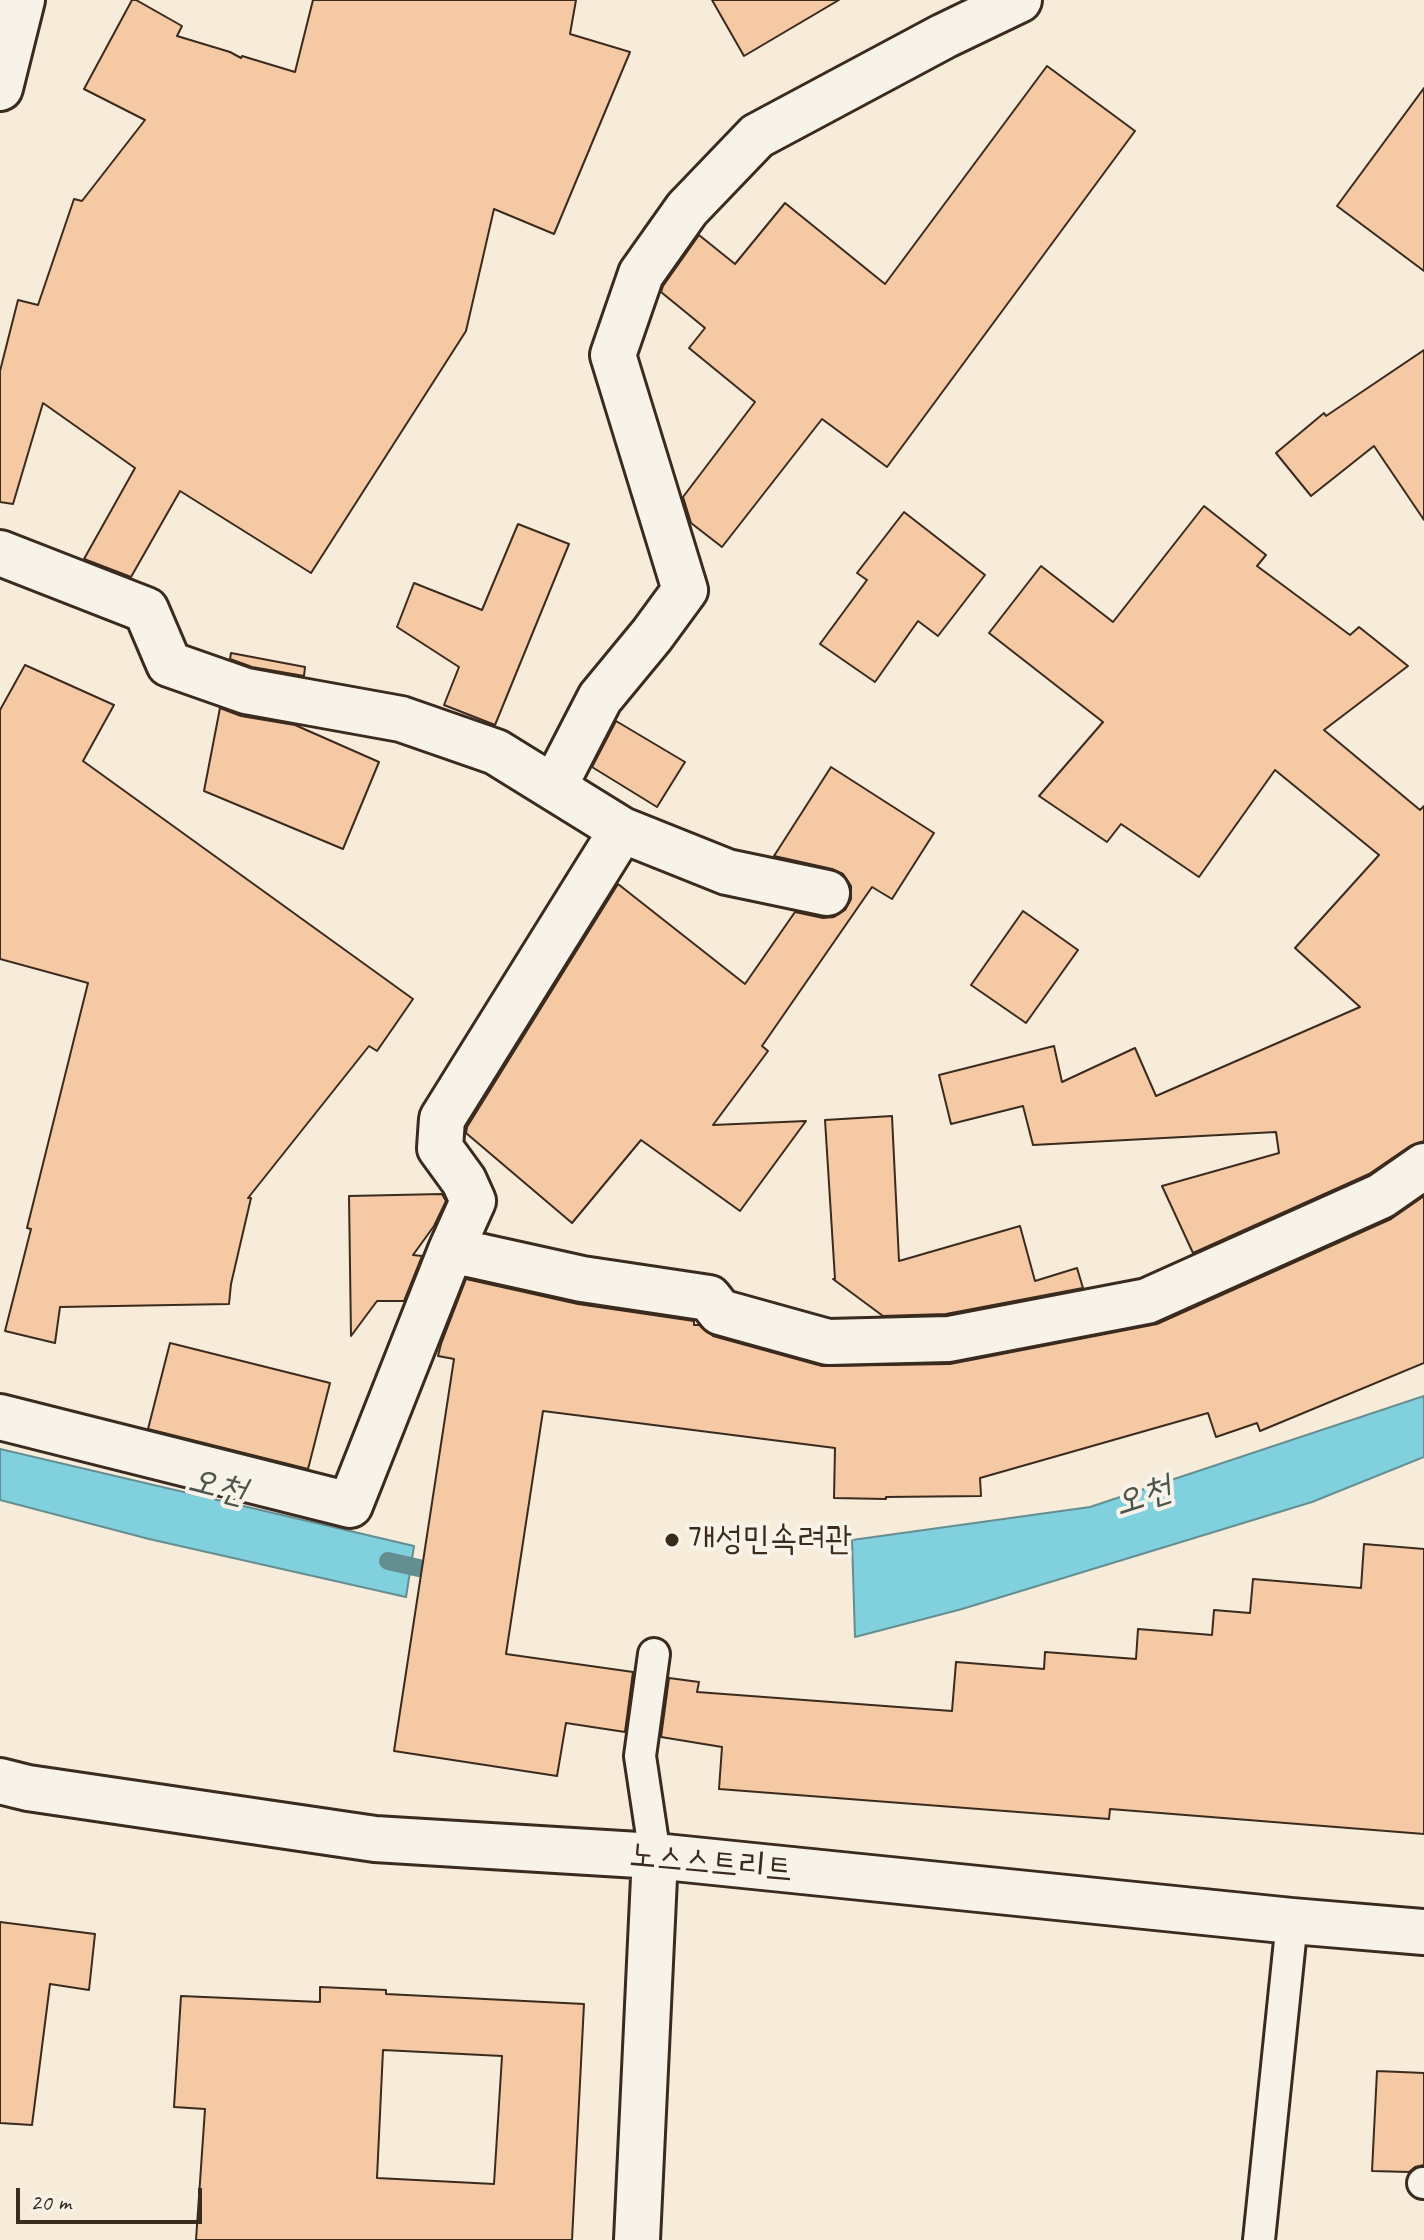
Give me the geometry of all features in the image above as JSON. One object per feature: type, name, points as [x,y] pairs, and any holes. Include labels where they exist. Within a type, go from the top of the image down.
[{"type":"street","points":[[0,88],[22,0]]},
{"type":"street","points":[[554,787],[600,698],[685,590],[613,355],[641,274],[687,209],[757,136],[944,36],[1019,0]]},
{"type":"street","points":[[0,553],[146,610],[169,664],[246,691],[401,719],[496,752],[622,830],[727,872],[827,893]]},
{"type":"street","points":[[0,1417],[350,1505],[473,1201],[464,1181],[440,1148],[442,1119],[622,830]]},
{"type":"street","points":[[451,1250],[582,1279],[709,1298],[720,1312],[828,1342],[949,1339],[1147,1301],[1381,1196],[1424,1166]]},
{"type":"street","name":"노스스트리트","points":[[0,1781],[28,1788],[375,1839],[655,1856],[1424,1932]]},
{"type":"street","points":[[637,2240],[655,1856]]},
{"type":"lane","points":[[654,1654],[640,1756],[655,1856]]},
{"type":"lane","points":[[1259,2240],[1292,1921]]},
{"type":"water","points":[[1424,1396],[1424,1457],[1312,1502],[962,1609],[855,1637],[852,1540],[1090,1507]]},
{"type":"water","points":[[0,1449],[414,1546],[406,1597],[149,1539],[0,1500]]},
{"type":"building","points":[[132,0],[182,26],[177,36],[295,72],[313,0],[576,0],[570,34],[630,52],[554,234],[494,209],[466,331],[311,573],[180,491],[131,577],[84,559],[135,468],[43,403],[13,504],[0,502],[0,371],[18,300],[38,305],[74,199],[82,201],[145,120],[84,89]]},
{"type":"building","points":[[712,0],[839,0],[744,56]]},
{"type":"building","points":[[1047,66],[1135,131],[887,467],[822,419],[722,547],[691,523],[683,497],[755,402],[689,348],[705,328],[661,292],[663,286],[699,235],[735,264],[785,203],[885,284]]},
{"type":"building","points":[[1424,88],[1424,271],[1337,206]]},
{"type":"building","points":[[1424,350],[1424,520],[1374,446],[1311,496],[1276,453],[1324,413],[1326,416]]},
{"type":"building","points":[[1204,506],[1266,555],[1257,566],[1350,635],[1359,627],[1408,666],[1324,730],[1420,810],[1424,806],[1424,1141],[1410,1146],[1369,1174],[1193,1253],[1162,1186],[1279,1153],[1276,1132],[1033,1145],[1023,1106],[951,1124],[939,1075],[1054,1046],[1062,1082],[1135,1048],[1156,1096],[1360,1007],[1295,948],[1379,855],[1275,770],[1199,877],[1121,824],[1107,842],[1039,796],[1103,722],[989,633],[1041,566],[1113,622]]},
{"type":"building","points":[[904,512],[985,575],[938,636],[918,621],[875,682],[820,644],[867,580],[857,573]]},
{"type":"building","points":[[518,524],[569,544],[495,725],[444,705],[459,667],[397,627],[414,583],[482,610]]},
{"type":"building","points":[[231,653],[305,667],[304,676],[252,667],[230,659]]},
{"type":"building","points":[[25,665],[114,705],[83,761],[413,999],[377,1051],[369,1046],[248,1198],[251,1198],[229,1304],[60,1307],[55,1343],[5,1331],[31,1229],[27,1228],[88,983],[0,959],[0,710]]},
{"type":"building","points":[[220,708],[241,716],[295,725],[379,762],[343,849],[204,791]]},
{"type":"building","points":[[616,721],[685,762],[657,807],[592,767]]},
{"type":"building","points":[[831,767],[934,833],[892,899],[872,887],[762,1046],[768,1051],[713,1125],[806,1121],[740,1211],[641,1140],[572,1223],[466,1133],[467,1127],[618,884],[745,984],[795,912],[823,918],[834,917],[845,910],[851,899],[851,886],[843,874],[774,856]]},
{"type":"building","points":[[1023,911],[1078,950],[1026,1023],[971,985]]},
{"type":"building","points":[[892,1116],[899,1261],[1020,1226],[1035,1281],[1077,1268],[1083,1288],[946,1314],[883,1316],[833,1279],[825,1120]]},
{"type":"building","points":[[442,1194],[446,1201],[434,1226],[413,1255],[422,1256],[404,1301],[377,1301],[351,1336],[349,1196]]},
{"type":"building","points":[[1424,1196],[1424,1363],[1260,1431],[1257,1423],[1216,1437],[1208,1413],[980,1478],[981,1496],[834,1498],[835,1448],[543,1411],[506,1654],[633,1672],[625,1732],[566,1723],[557,1776],[394,1751],[454,1359],[438,1356],[466,1279],[578,1304],[694,1321],[694,1325],[699,1325],[713,1336],[822,1366],[950,1364],[1157,1324],[1391,1219]]},
{"type":"building","points":[[170,1343],[330,1383],[308,1469],[148,1429]]},
{"type":"building","points":[[1364,1544],[1424,1549],[1424,1834],[1110,1809],[1109,1819],[719,1789],[722,1747],[661,1737],[669,1678],[699,1682],[697,1692],[952,1711],[956,1662],[1044,1669],[1045,1652],[1136,1659],[1138,1629],[1212,1635],[1214,1610],[1250,1613],[1253,1579],[1361,1588]]},
{"type":"building","points":[[0,1922],[95,1934],[89,1990],[50,1984],[32,2125],[0,2123]]},
{"type":"building","points":[[320,1987],[386,1990],[386,1994],[584,2004],[572,2240],[196,2240],[205,2109],[174,2107],[181,1996],[320,2002]],"holes":[[[383,2050],[502,2056],[494,2184],[377,2178]]]},
{"type":"building","points":[[1377,2071],[1424,2073],[1424,2165],[1409,2172],[1372,2171]]},
{"type":"waterway","name":"오천","points":[[388,1561],[419,1568]]},
{"type":"place","name":"개성민속려관","points":[[672,1540]]}]
